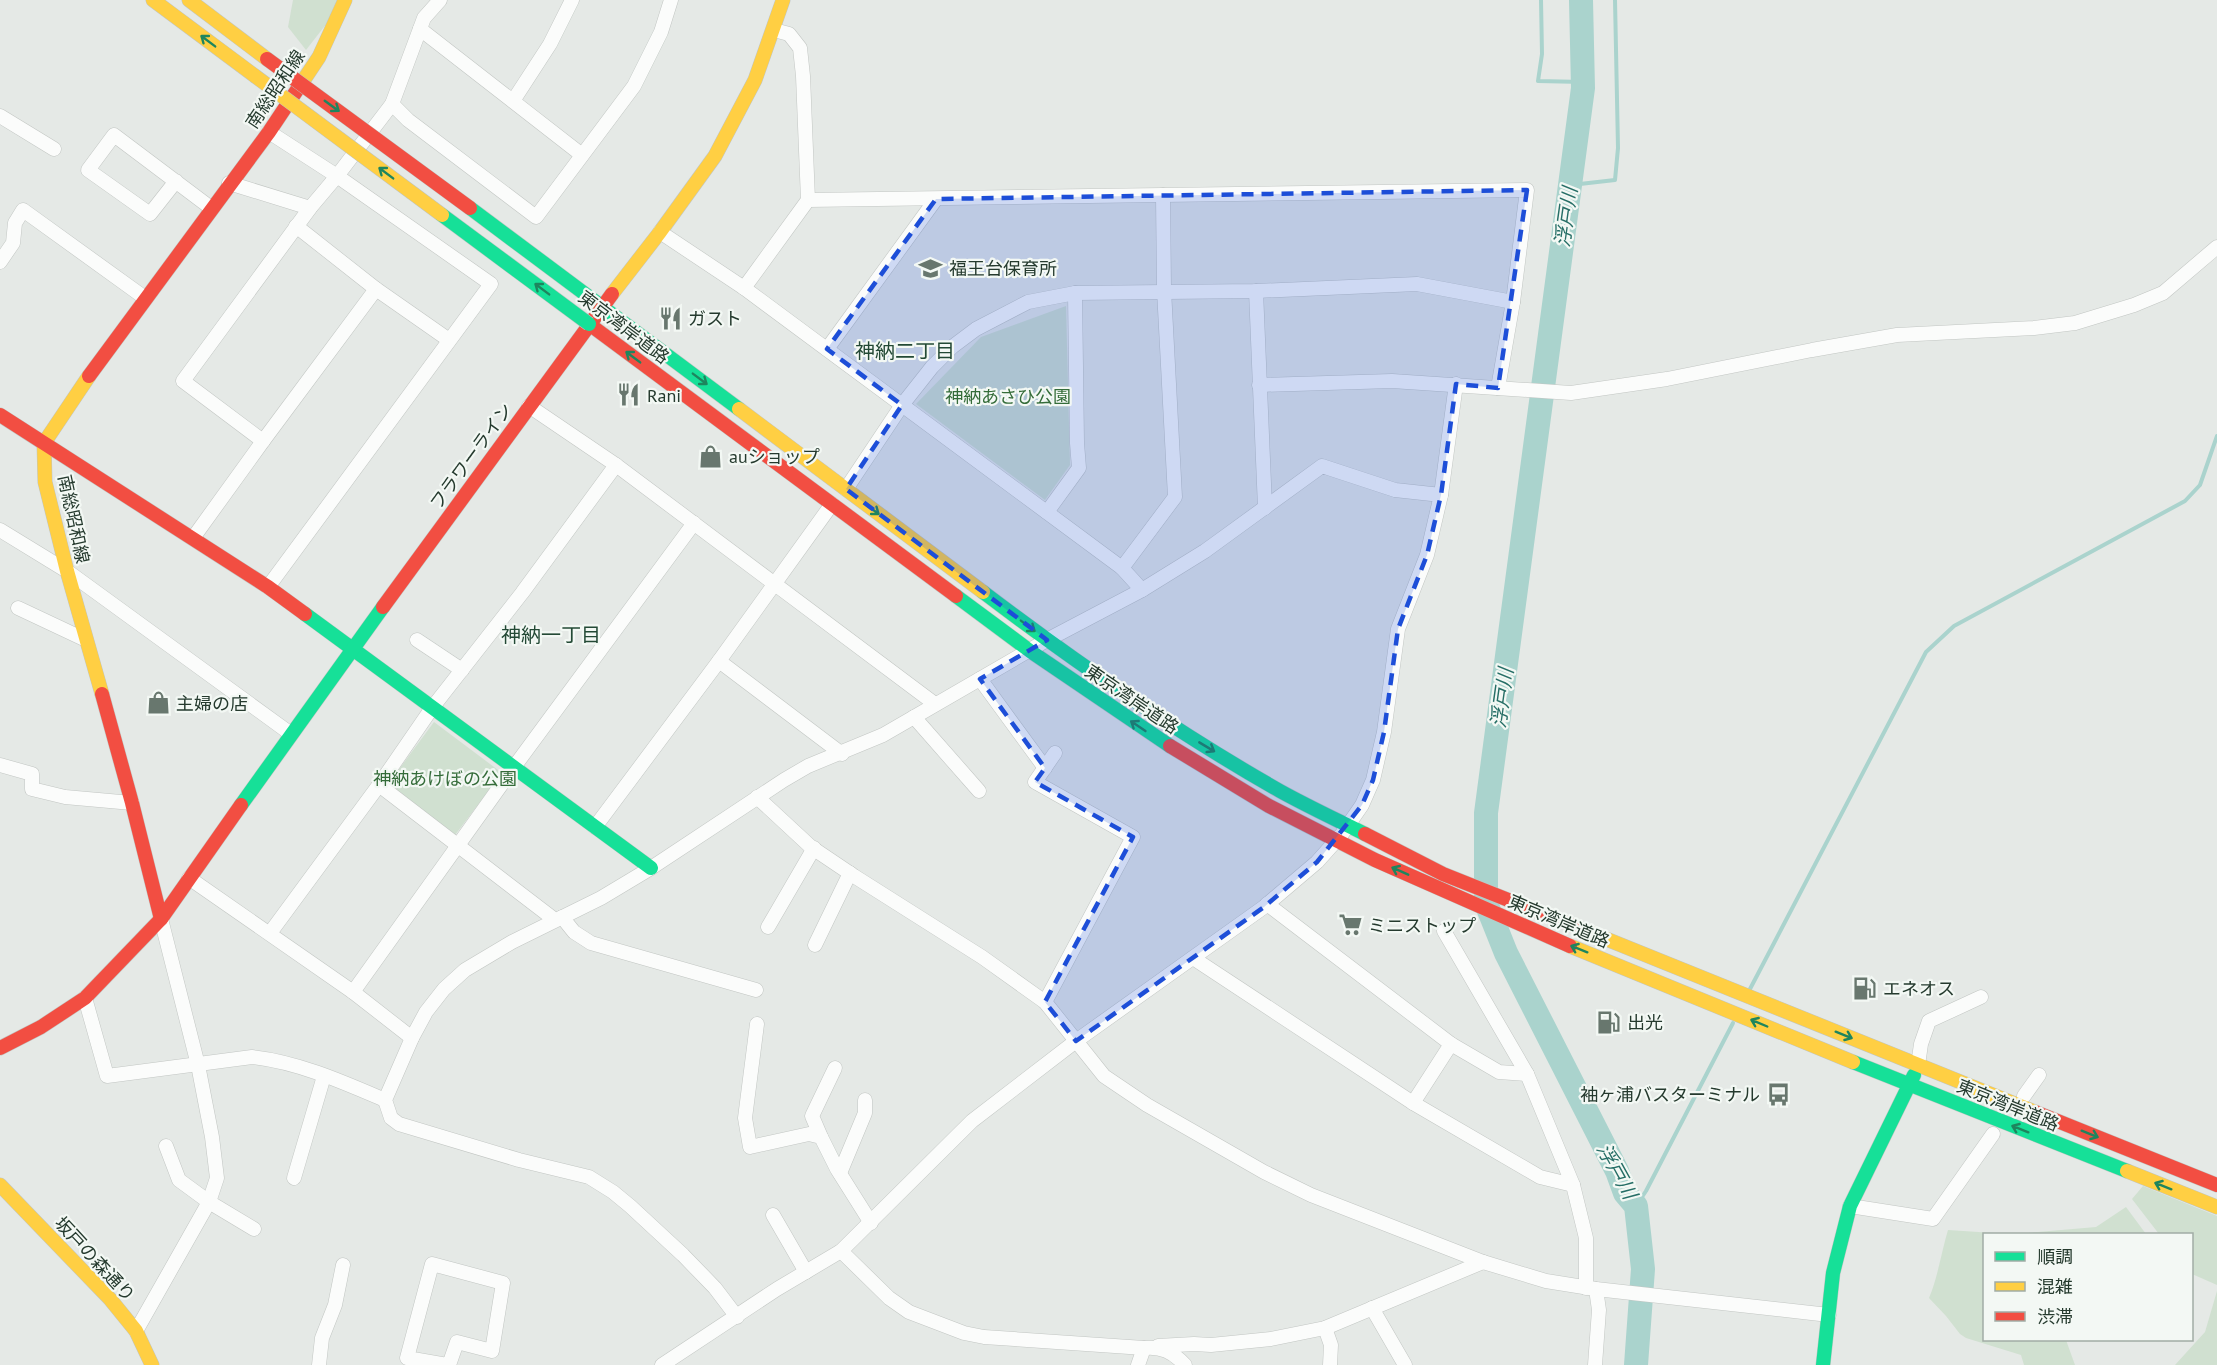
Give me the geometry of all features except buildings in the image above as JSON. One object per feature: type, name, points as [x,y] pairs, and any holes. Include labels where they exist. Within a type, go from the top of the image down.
[{"type":"main road","name":"東京湾岸道路","points":[[153,0],[1030,651],[1152,735],[1269,806],[1376,860],[1537,932],[1909,1085],[2217,1207]]},
{"type":"main road","name":"東京湾岸道路","points":[[189,0],[603,306],[1047,640],[1157,716],[1280,791],[1443,873],[2217,1185]]},
{"type":"main road","name":"南総昭和線","points":[[160,919],[132,803],[66,572],[45,482],[44,443],[64,411],[145,298],[269,132],[319,57],[345,0]]},
{"type":"main road","name":"フラワーライン","points":[[160,919],[352,648],[715,156],[755,80],[783,0]]},
{"type":"main road","points":[[0,415],[268,587],[651,868]]},
{"type":"main road","points":[[0,1048],[42,1027],[85,998],[160,919]]},
{"type":"main road","points":[[1823,1365],[1833,1274],[1850,1206],[1918,1065]]},
{"type":"main road","name":"坂戸の森通り","points":[[0,1185],[110,1299],[136,1331],[152,1365]]},
{"type":"street","points":[[263,441],[183,381],[296,226],[338,176],[392,104],[424,18],[440,0]]},
{"type":"street","points":[[513,101],[550,44],[572,0]]},
{"type":"street","points":[[392,104],[408,120],[536,217],[634,86],[661,32],[671,0]]},
{"type":"street","points":[[420,29],[582,155]]},
{"type":"street","points":[[744,288],[808,200],[800,48],[789,34],[774,30]]},
{"type":"street","points":[[0,116],[54,149]]},
{"type":"street","points":[[268,587],[491,284],[338,176],[269,132]]},
{"type":"street","points":[[176,180],[150,214],[88,170],[114,135],[176,180],[211,208]]},
{"type":"street","points":[[229,183],[310,208]]},
{"type":"street","points":[[808,200],[1527,190],[1504,388]]},
{"type":"street","points":[[1122,568],[1174,497],[1164,290],[1163,195]]},
{"type":"street","points":[[827,349],[936,199]]},
{"type":"street","points":[[0,262],[13,243],[15,223],[23,210],[145,298]]},
{"type":"street","points":[[296,226],[376,289],[449,340]]},
{"type":"street","points":[[660,232],[744,288],[1122,568],[1142,590]]},
{"type":"street","points":[[1259,385],[1392,381],[1571,393],[1667,379],[1897,335],[2034,328],[2076,323],[2134,305],[2163,293],[2217,247]]},
{"type":"street","points":[[846,489],[902,405],[932,367],[952,347],[976,329],[1028,303],[1075,293],[1164,290],[1256,291],[1417,284],[1513,302]]},
{"type":"street","points":[[193,538],[376,289]]},
{"type":"street","points":[[1256,291],[1265,508]]},
{"type":"street","points":[[1047,513],[1079,468],[1075,293]]},
{"type":"street","points":[[662,1365],[777,1289],[841,1251],[972,1121],[1076,1041],[1267,904],[1317,862],[1336,840],[1362,805],[1374,780],[1384,732],[1398,629],[1427,555],[1441,495],[1456,384]]},
{"type":"street","points":[[530,406],[616,465],[935,704]]},
{"type":"street","points":[[270,933],[379,785],[432,708],[522,593],[616,465]]},
{"type":"street","points":[[737,1317],[715,1288],[683,1256],[613,1192],[589,1178],[519,1160],[399,1124],[391,1118],[385,1100],[412,1038],[433,1001],[465,970],[558,918],[601,898],[808,766],[842,754],[883,735],[1047,640],[1142,590],[1205,551],[1322,466],[1395,490],[1441,495]]},
{"type":"street","points":[[595,827],[776,584],[832,504]]},
{"type":"street","points":[[353,992],[514,767],[694,523]]},
{"type":"street","points":[[0,530],[66,572],[291,734]]},
{"type":"street","points":[[18,608],[86,640]]},
{"type":"street","points":[[417,640],[462,670]]},
{"type":"street","points":[[719,661],[842,754]]},
{"type":"street","points":[[980,679],[1045,768]]},
{"type":"street","points":[[914,717],[979,791]]},
{"type":"street","points":[[1045,1002],[1133,837],[1035,782],[1055,753]]},
{"type":"street","points":[[0,765],[32,774],[32,789],[65,797],[132,803]]},
{"type":"street","points":[[379,785],[457,846],[591,943],[756,990]]},
{"type":"street","points":[[757,798],[814,848],[982,957],[1045,1002],[1104,1076],[1147,1105],[1264,1172],[1311,1195],[1484,1262],[1546,1281],[1829,1315]]},
{"type":"street","points":[[768,927],[814,848]]},
{"type":"street","points":[[816,945],[850,873]]},
{"type":"street","points":[[189,878],[353,992],[412,1038]]},
{"type":"street","points":[[1267,904],[1450,1044],[1499,1072],[1527,1074]]},
{"type":"street","points":[[136,1331],[209,1202],[217,1178],[212,1137],[198,1065],[160,919]]},
{"type":"street","points":[[1444,931],[1527,1074],[1573,1185],[1586,1238],[1591,1288],[1599,1310],[1595,1365]]},
{"type":"street","points":[[1193,958],[1413,1103],[1540,1177],[1573,1185]]},
{"type":"street","points":[[85,998],[107,1076],[252,1057],[275,1059],[385,1100]]},
{"type":"street","points":[[1918,1065],[1921,1044],[1929,1021],[1981,998]]},
{"type":"street","points":[[757,1024],[745,1118],[750,1147],[809,1134],[821,1137]]},
{"type":"street","points":[[1413,1103],[1450,1044]]},
{"type":"street","points":[[835,1068],[812,1116],[840,1173],[871,1222]]},
{"type":"street","points":[[2024,1096],[2039,1075]]},
{"type":"street","points":[[294,1178],[324,1076]]},
{"type":"street","points":[[840,1173],[866,1113],[865,1100]]},
{"type":"street","points":[[1850,1206],[1933,1219],[1993,1134]]},
{"type":"street","points":[[166,1146],[179,1180],[209,1202],[254,1229]]},
{"type":"street","points":[[772,1215],[806,1272]]},
{"type":"street","points":[[841,1251],[889,1298],[909,1312],[964,1333],[984,1337],[1151,1347],[1211,1345],[1271,1339],[1325,1328],[1484,1262]]},
{"type":"street","points":[[432,1264],[502,1283],[492,1351],[457,1342],[445,1364],[407,1358],[432,1264]]},
{"type":"street","points":[[319,1365],[322,1338],[336,1305],[342,1265]]},
{"type":"street","points":[[1371,1308],[1405,1365]]},
{"type":"street","points":[[1325,1328],[1331,1345],[1329,1365]]},
{"type":"street","points":[[1138,1365],[1151,1347]]},
{"type":"street","points":[[1151,1347],[1179,1359],[1185,1365]]},
{"type":"highlighted area","points":[[1527,190],[1498,388],[1456,384],[1441,495],[1427,555],[1398,629],[1384,732],[1373,780],[1362,805],[1317,862],[1264,907],[1076,1041],[1045,1002],[1133,837],[1035,782],[1045,768],[980,679],[1047,640],[846,489],[902,405],[827,349],[936,199]]},
{"type":"green space","points":[[293,0],[345,0],[306,50],[288,27]]},
{"type":"green space","name":"神納あさひ公園","points":[[1066,306],[1070,465],[1045,500],[916,404],[981,337]]},
{"type":"green space","name":"神納あけぼの公園","points":[[434,722],[502,773],[455,835],[388,784]]},
{"type":"green space","points":[[2143,1186],[2217,1216],[2217,1285],[2193,1274],[2193,1233],[2158,1233],[2132,1199]]},
{"type":"green space","points":[[2126,1207],[2145,1233],[2027,1233],[2096,1227]]},
{"type":"green space","points":[[1948,1230],[1994,1233],[1983,1233],[1983,1341],[2066,1341],[2075,1365],[2024,1365],[2021,1355],[1966,1338],[1929,1298]]},
{"type":"green space","points":[[2217,1291],[2217,1365],[2175,1365],[2205,1332]]},
{"type":"waterway","points":[[1541,0],[1542,54],[1538,81],[1583,82]]},
{"type":"waterway","name":"浮戸川","points":[[1581,0],[1583,88],[1486,813],[1486,903],[1506,953],[1617,1171],[1625,1193],[1636,1206],[1643,1269],[1636,1365]]},
{"type":"waterway","points":[[1571,185],[1615,180],[1618,148],[1615,0]]},
{"type":"waterway","points":[[1750,989],[1926,652],[1954,626],[2185,501],[2200,485],[2217,436]]},
{"type":"waterway","points":[[1636,1206],[1646,1191],[1733,1023]]},
{"type":"traffic: fast","points":[[470,208],[739,409]]},
{"type":"traffic: fast","points":[[442,215],[589,324]]},
{"type":"traffic: fast","points":[[983,592],[1091,671],[1165,721],[1280,791],[1365,834]]},
{"type":"traffic: fast","points":[[956,596],[1030,651],[1170,746]]},
{"type":"traffic: fast","points":[[241,805],[383,607]]},
{"type":"traffic: fast","points":[[305,614],[651,868]]},
{"type":"traffic: fast","points":[[1853,1062],[2127,1171]]},
{"type":"traffic: fast","points":[[1823,1365],[1833,1273],[1850,1206],[1914,1075]]},
{"type":"traffic: slow","points":[[153,0],[255,76]]},
{"type":"traffic: slow","points":[[189,0],[267,59]]},
{"type":"traffic: slow","points":[[301,84],[319,57],[345,0]]},
{"type":"traffic: slow","points":[[612,294],[715,156],[755,80],[783,0]]},
{"type":"traffic: slow","points":[[255,76],[442,215]]},
{"type":"traffic: slow","points":[[89,376],[44,443],[45,482],[67,571],[102,694]]},
{"type":"traffic: slow","points":[[739,409],[983,592]]},
{"type":"traffic: slow","points":[[1579,928],[2035,1112]]},
{"type":"traffic: slow","points":[[1570,946],[1853,1062]]},
{"type":"traffic: slow","points":[[2127,1171],[2217,1207]]},
{"type":"traffic: slow","points":[[0,1185],[110,1299],[136,1331],[152,1365]]},
{"type":"traffic: jam","points":[[267,59],[470,208]]},
{"type":"traffic: jam","points":[[89,376],[269,132],[301,84]]},
{"type":"traffic: jam","points":[[383,607],[612,294]]},
{"type":"traffic: jam","points":[[589,324],[956,596]]},
{"type":"traffic: jam","points":[[0,415],[268,587],[305,614]]},
{"type":"traffic: jam","points":[[102,694],[161,919]]},
{"type":"traffic: jam","points":[[1170,746],[1269,806],[1375,860],[1570,946]]},
{"type":"traffic: jam","points":[[0,1048],[41,1027],[85,998],[161,919],[241,805]]},
{"type":"traffic: jam","points":[[1365,834],[1443,874],[1579,928]]},
{"type":"traffic: jam","points":[[2035,1112],[2217,1185]]},
{"type":"place","name":"福王台保育所","points":[[931,268]]},
{"type":"place","name":"ガスト","points":[[670,318]]},
{"type":"place","name":"Rani","points":[[629,395]]},
{"type":"place","name":"auショップ","points":[[711,456]]},
{"type":"place","name":"主婦の店","points":[[158,703]]},
{"type":"place","name":"ミニストップ","points":[[1350,925]]},
{"type":"place","name":"エネオス","points":[[1865,988]]},
{"type":"place","name":"出光","points":[[1609,1022]]},
{"type":"place","name":"袖ヶ浦バスターミナル","points":[[1778,1094]]},
{"type":"district","name":"神納二丁目","points":[[905,351]]},
{"type":"district","name":"神納一丁目","points":[[551,635]]}]
